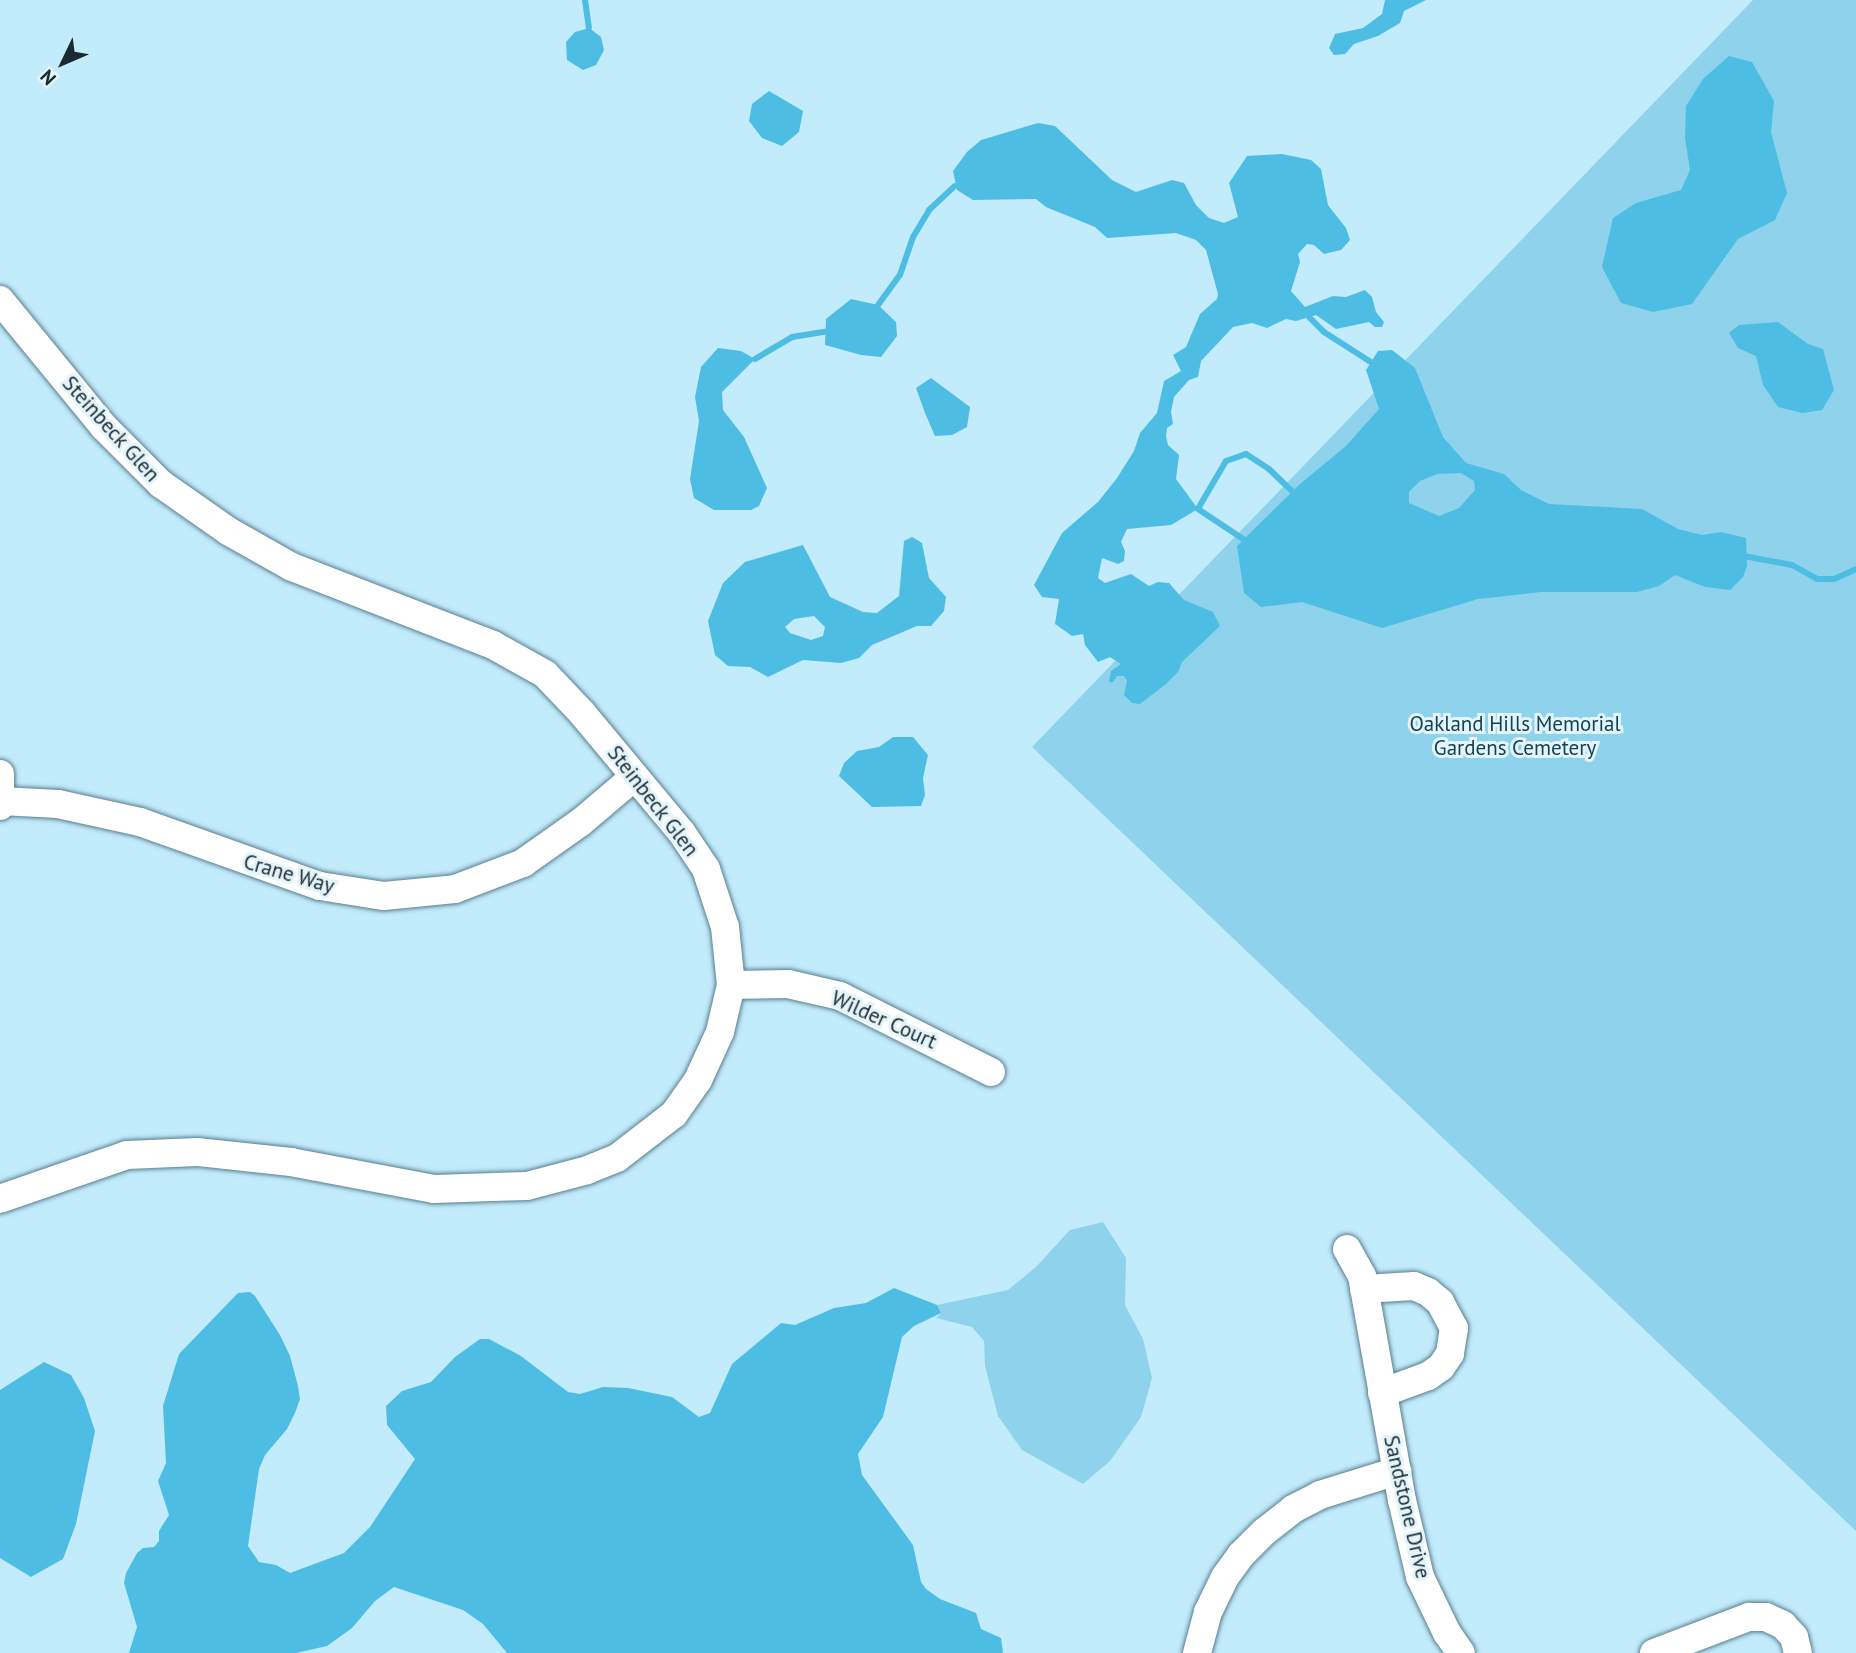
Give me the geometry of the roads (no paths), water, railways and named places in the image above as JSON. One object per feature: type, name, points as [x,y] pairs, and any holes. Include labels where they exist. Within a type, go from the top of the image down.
[{"type":"street","name":"Steinbeck Glen","points":[[0,300],[104,427],[161,484],[228,531],[292,567],[493,645],[545,674],[682,833],[706,869],[725,927],[731,985],[720,1032],[698,1080],[674,1114],[617,1158],[588,1170],[527,1186],[434,1189],[291,1162],[197,1152],[127,1155],[0,1199]]},
{"type":"street","points":[[0,774],[0,806]]},
{"type":"street","name":"Crane Way","points":[[1,801],[58,804],[140,822],[320,886],[384,896],[455,889],[523,863],[581,822],[634,777]]},
{"type":"street","name":"Wilder Court","points":[[731,985],[788,984],[840,996],[991,1072]]},
{"type":"street","name":"Sandstone Drive","points":[[1347,1249],[1362,1276],[1397,1471],[1420,1577],[1447,1633],[1461,1653]]},
{"type":"street","points":[[1364,1289],[1414,1286],[1428,1292],[1445,1309],[1454,1328],[1450,1354],[1440,1367],[1428,1376],[1382,1393]]},
{"type":"street","points":[[1197,1653],[1208,1612],[1225,1577],[1241,1555],[1264,1532],[1293,1509],[1320,1495],[1397,1471]]},
{"type":"street","points":[[1668,1652],[1749,1617],[1766,1617],[1783,1625],[1794,1637],[1798,1653]]},
{"type":"waterway","points":[[585,0],[589,28]]},
{"type":"waterway","points":[[878,305],[900,275],[913,237],[929,210],[955,186]]},
{"type":"waterway","points":[[1309,317],[1324,332],[1371,362]]},
{"type":"waterway","points":[[755,359],[792,337],[825,332]]},
{"type":"waterway","points":[[1199,507],[1226,461],[1246,454],[1269,469],[1293,492]]},
{"type":"waterway","points":[[1198,509],[1249,543]]},
{"type":"waterway","points":[[1738,555],[1792,565],[1817,579],[1834,579],[1856,569]]},
{"type":"park label","name":"Oakland Hills Memorial Gardens Cemetery","points":[[1515,736]]}]
